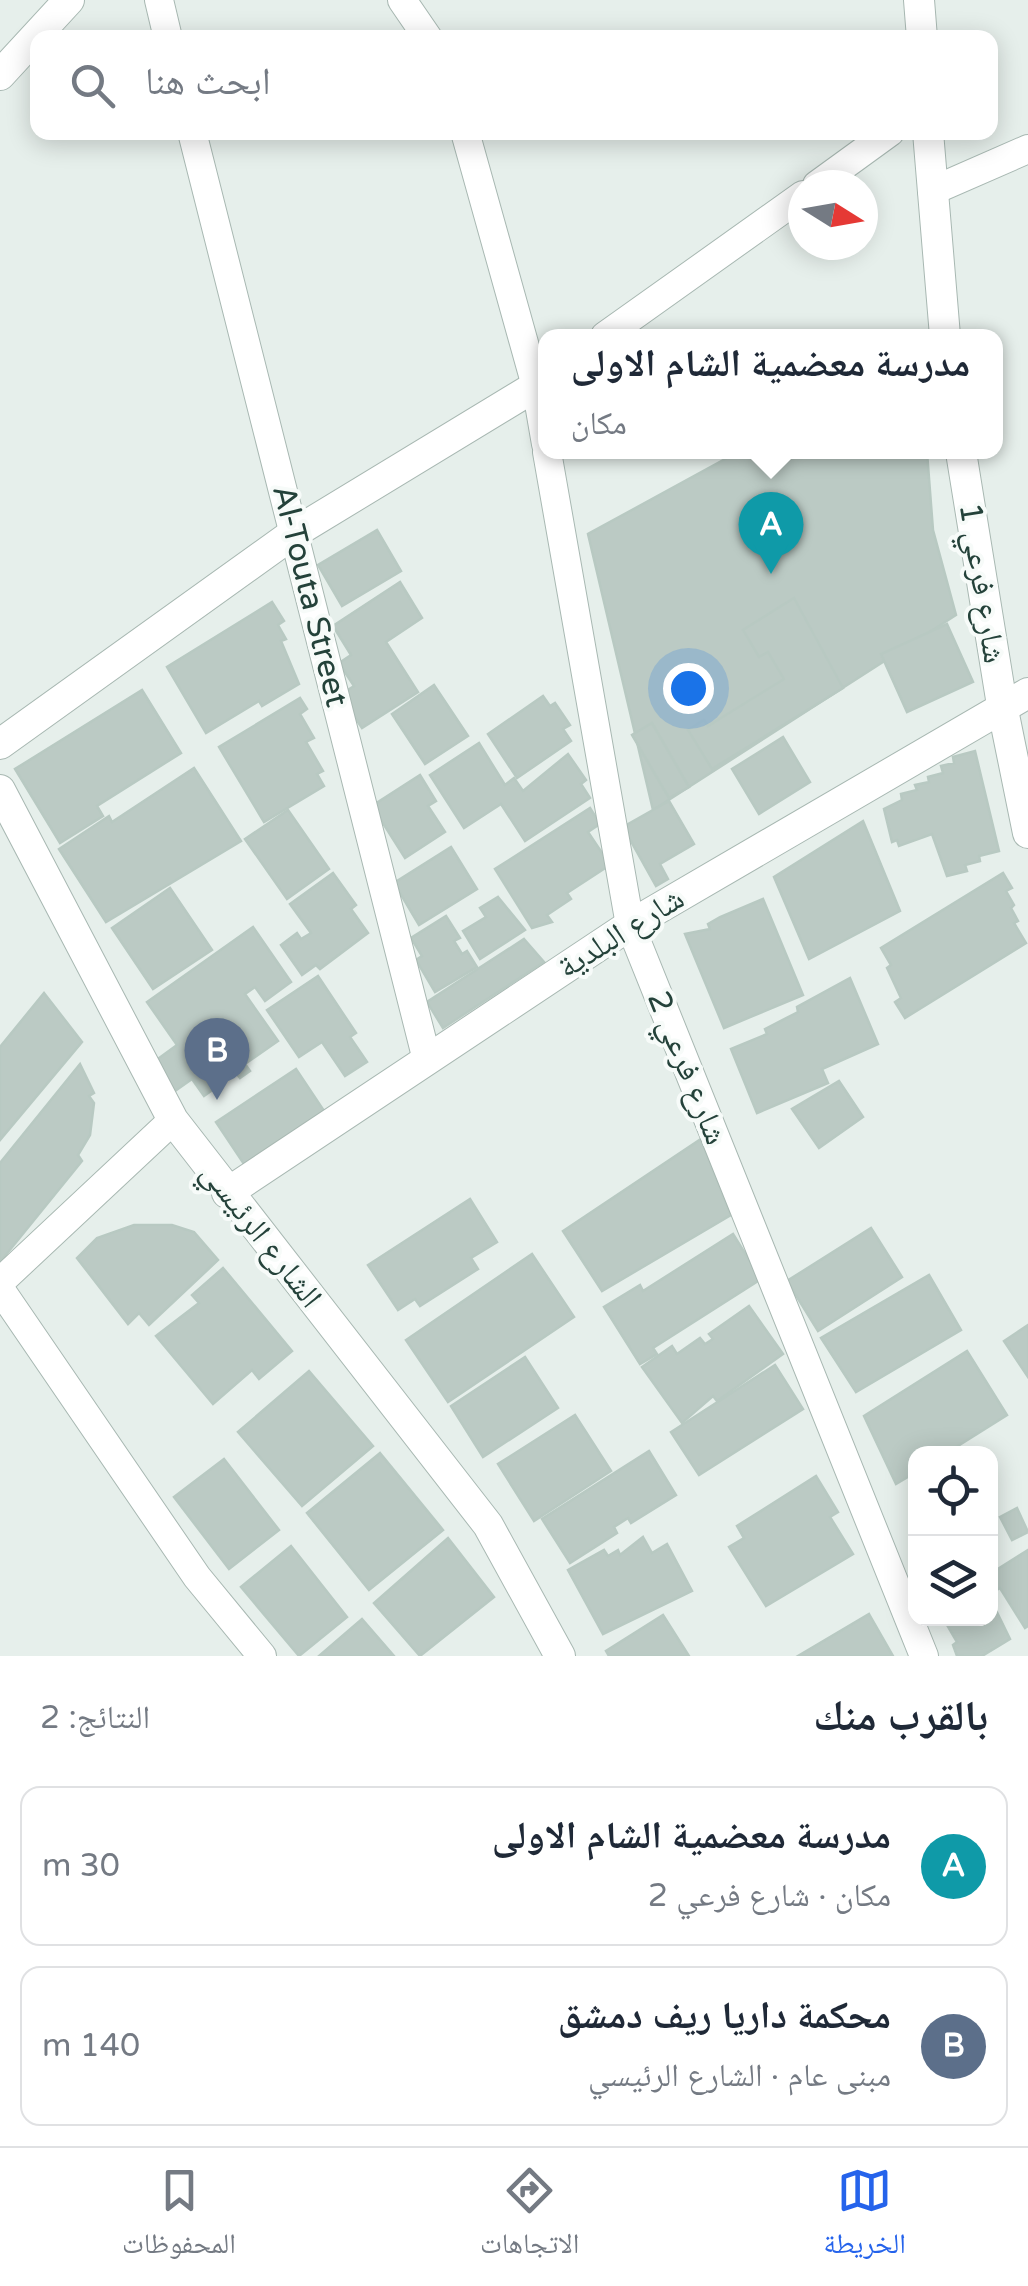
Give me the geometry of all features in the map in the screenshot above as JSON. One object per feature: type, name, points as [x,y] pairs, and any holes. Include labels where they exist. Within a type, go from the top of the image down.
[{"type":"street","points":[[41,30],[69,0]]},
{"type":"street","points":[[159,0],[166,30]]},
{"type":"street","points":[[402,0],[423,30]]},
{"type":"street","points":[[919,0],[921,30]]},
{"type":"street","points":[[0,75],[30,42]]},
{"type":"street","name":"Al-Touta Street","points":[[194,140],[427,1060]]},
{"type":"street","name":"شارع فرعي 2","points":[[467,140],[538,373]]},
{"type":"street","points":[[837,170],[879,140]]},
{"type":"street","points":[[929,140],[944,329]]},
{"type":"street","points":[[932,191],[1028,149]]},
{"type":"street","points":[[615,329],[788,206]]},
{"type":"street","points":[[0,744],[294,533],[538,385]]},
{"type":"street","name":"شارع فرعي 2","points":[[549,459],[630,925],[924,1656]]},
{"type":"street","name":"شارع فرعي 1","points":[[963,459],[1015,699],[1028,833]]},
{"type":"street","name":"شارع البلدية","points":[[227,1193],[630,925],[1015,699]]},
{"type":"street","name":"الشارع الرئيسي","points":[[0,790],[173,1120],[488,1525],[560,1656]]},
{"type":"street","points":[[173,1120],[0,1286],[196,1577],[262,1656]]},
{"type":"building","points":[[725,459],[928,459],[933,530],[956,615],[653,810],[588,534]]},
{"type":"building","points":[[377,530],[401,571],[342,606],[318,565]]},
{"type":"building","points":[[400,582],[422,618],[386,642],[418,692],[362,728],[340,695],[354,686],[339,663],[351,655],[333,626]]},
{"type":"building","points":[[794,598],[843,688],[712,769],[688,730],[704,720],[708,726],[784,679],[768,652],[759,657],[743,630]]},
{"type":"building","points":[[272,602],[284,621],[278,625],[286,639],[281,641],[299,684],[262,706],[259,701],[206,733],[167,667]]},
{"type":"building","points":[[947,624],[973,682],[907,712],[881,654]]},
{"type":"building","points":[[434,685],[468,736],[425,764],[392,714]]},
{"type":"building","points":[[142,690],[181,753],[97,806],[103,816],[60,843],[15,769]]},
{"type":"building","points":[[543,696],[550,706],[555,703],[570,725],[563,729],[571,741],[517,778],[488,734]]},
{"type":"building","points":[[300,698],[307,709],[300,714],[314,738],[306,742],[323,771],[317,774],[324,786],[264,822],[219,747]]},
{"type":"building","points":[[652,723],[689,787],[669,798],[632,735]]},
{"type":"building","points":[[783,737],[810,782],[759,814],[732,769]]},
{"type":"building","points":[[479,743],[505,785],[514,778],[523,791],[568,754],[586,780],[581,784],[590,798],[525,841],[501,804],[464,828],[430,775]]},
{"type":"building","points":[[975,751],[999,851],[979,856],[980,861],[965,865],[967,871],[947,876],[932,834],[899,846],[897,840],[892,842],[884,809],[902,800],[901,794],[917,790],[915,785],[929,782],[928,777],[943,773],[941,766],[954,763],[953,757]]},
{"type":"building","points":[[194,768],[241,841],[106,922],[59,849],[109,816],[112,822]]},
{"type":"building","points":[[420,775],[436,801],[428,806],[445,832],[405,858],[372,806]]},
{"type":"building","points":[[669,801],[694,844],[660,864],[668,879],[656,886],[623,827]]},
{"type":"building","points":[[590,808],[600,824],[588,832],[610,865],[567,893],[571,899],[547,915],[552,922],[532,928],[495,869]]},
{"type":"building","points":[[288,810],[329,869],[287,899],[245,839]]},
{"type":"building","points":[[863,821],[900,911],[809,959],[774,877]]},
{"type":"building","points":[[451,847],[477,889],[419,925],[394,883]]},
{"type":"building","points":[[333,873],[356,905],[351,909],[368,933],[320,969],[316,965],[302,975],[281,945],[297,933],[301,939],[311,933],[290,904]]},
{"type":"building","points":[[1003,873],[1012,888],[1006,891],[1018,921],[1014,923],[1026,943],[905,1018],[895,1002],[901,998],[881,948]]},
{"type":"building","points":[[170,888],[212,950],[153,989],[112,928]]},
{"type":"building","points":[[498,897],[525,930],[480,959],[463,931],[486,917],[480,908]]},
{"type":"building","points":[[763,899],[803,995],[724,1028],[685,934],[710,929],[708,924],[720,917]]},
{"type":"building","points":[[446,916],[460,938],[454,941],[462,954],[467,951],[477,967],[435,992],[416,960],[422,956],[411,938]]},
{"type":"building","points":[[253,927],[291,982],[265,1001],[255,987],[245,994],[278,1041],[245,1064],[250,1071],[240,1078],[236,1073],[204,1096],[192,1079],[175,1091],[155,1061],[177,1045],[147,1002]]},
{"type":"building","points":[[524,939],[544,962],[443,1028],[427,1002]]},
{"type":"building","points":[[318,976],[356,1033],[350,1037],[367,1062],[345,1076],[322,1042],[299,1057],[267,1010]]},
{"type":"building","points":[[850,978],[878,1044],[822,1069],[828,1083],[757,1113],[731,1049],[767,1034],[765,1029],[798,1012],[797,1007]]},
{"type":"building","points":[[44,993],[82,1042],[0,1140],[0,1047]]},
{"type":"building","points":[[80,1064],[94,1093],[89,1096],[94,1103],[90,1135],[78,1155],[82,1161],[0,1262],[0,1163]]},
{"type":"building","points":[[296,1069],[328,1117],[248,1170],[216,1122]]},
{"type":"building","points":[[839,1081],[863,1117],[819,1148],[792,1109]]},
{"type":"building","points":[[701,1139],[731,1215],[602,1291],[563,1231]]},
{"type":"building","points":[[470,1199],[497,1242],[471,1258],[478,1269],[420,1306],[415,1299],[398,1310],[368,1265]]},
{"type":"building","points":[[134,1225],[172,1225],[194,1232],[218,1260],[149,1325],[139,1313],[128,1324],[77,1258],[97,1238]]},
{"type":"building","points":[[871,1228],[902,1277],[818,1331],[787,1281]]},
{"type":"building","points":[[733,1234],[761,1279],[653,1348],[657,1354],[640,1364],[604,1307],[640,1285],[643,1291]]},
{"type":"building","points":[[532,1254],[574,1317],[448,1402],[406,1340]]},
{"type":"building","points":[[223,1268],[292,1351],[259,1379],[252,1370],[213,1404],[156,1336],[199,1303],[192,1295]]},
{"type":"building","points":[[929,1275],[961,1330],[856,1392],[821,1338]]},
{"type":"building","points":[[749,1306],[783,1354],[717,1401],[713,1396],[682,1423],[642,1367],[672,1346],[677,1354],[700,1338],[705,1344],[713,1339],[709,1334]]},
{"type":"building","points":[[1028,1325],[1028,1377],[1004,1341]]},
{"type":"building","points":[[967,1351],[1007,1415],[958,1446],[908,1446],[908,1477],[896,1484],[864,1416]]},
{"type":"building","points":[[525,1357],[558,1408],[483,1457],[451,1406]]},
{"type":"building","points":[[775,1365],[803,1409],[699,1475],[671,1432]]},
{"type":"building","points":[[309,1371],[373,1446],[302,1506],[238,1432]]},
{"type":"building","points":[[575,1415],[611,1471],[534,1521],[498,1464]]},
{"type":"building","points":[[649,1451],[676,1495],[631,1523],[628,1518],[614,1527],[617,1533],[570,1563],[542,1519]]},
{"type":"building","points":[[380,1453],[443,1530],[369,1590],[307,1513]]},
{"type":"building","points":[[224,1459],[279,1530],[229,1569],[174,1497]]},
{"type":"building","points":[[816,1476],[838,1512],[830,1517],[853,1554],[766,1606],[729,1547],[744,1538],[737,1526]]},
{"type":"building","points":[[1017,1508],[1028,1532],[1012,1540],[1000,1517]]},
{"type":"building","points":[[643,1537],[652,1553],[667,1544],[692,1591],[603,1634],[568,1570],[604,1550],[608,1556],[618,1550],[620,1555]]},
{"type":"building","points":[[448,1538],[494,1597],[420,1656],[374,1603]]},
{"type":"building","points":[[291,1546],[347,1617],[299,1656],[241,1587]]},
{"type":"building","points":[[1028,1550],[1025,1628],[998,1589],[998,1569]]},
{"type":"building","points":[[869,1614],[893,1656],[798,1656]]},
{"type":"building","points":[[998,1614],[1010,1639],[982,1656],[957,1656],[953,1645],[957,1642],[948,1626],[998,1626]]},
{"type":"building","points":[[663,1615],[689,1656],[609,1656],[606,1651]]},
{"type":"building","points":[[362,1619],[394,1656],[319,1656]]},
{"type":"place","name":"مدرسة معضمية الشام الاولى","points":[[771,574]]},
{"type":"place","name":"محكمة داريا ريف دمشق","points":[[217,1100]]}]
